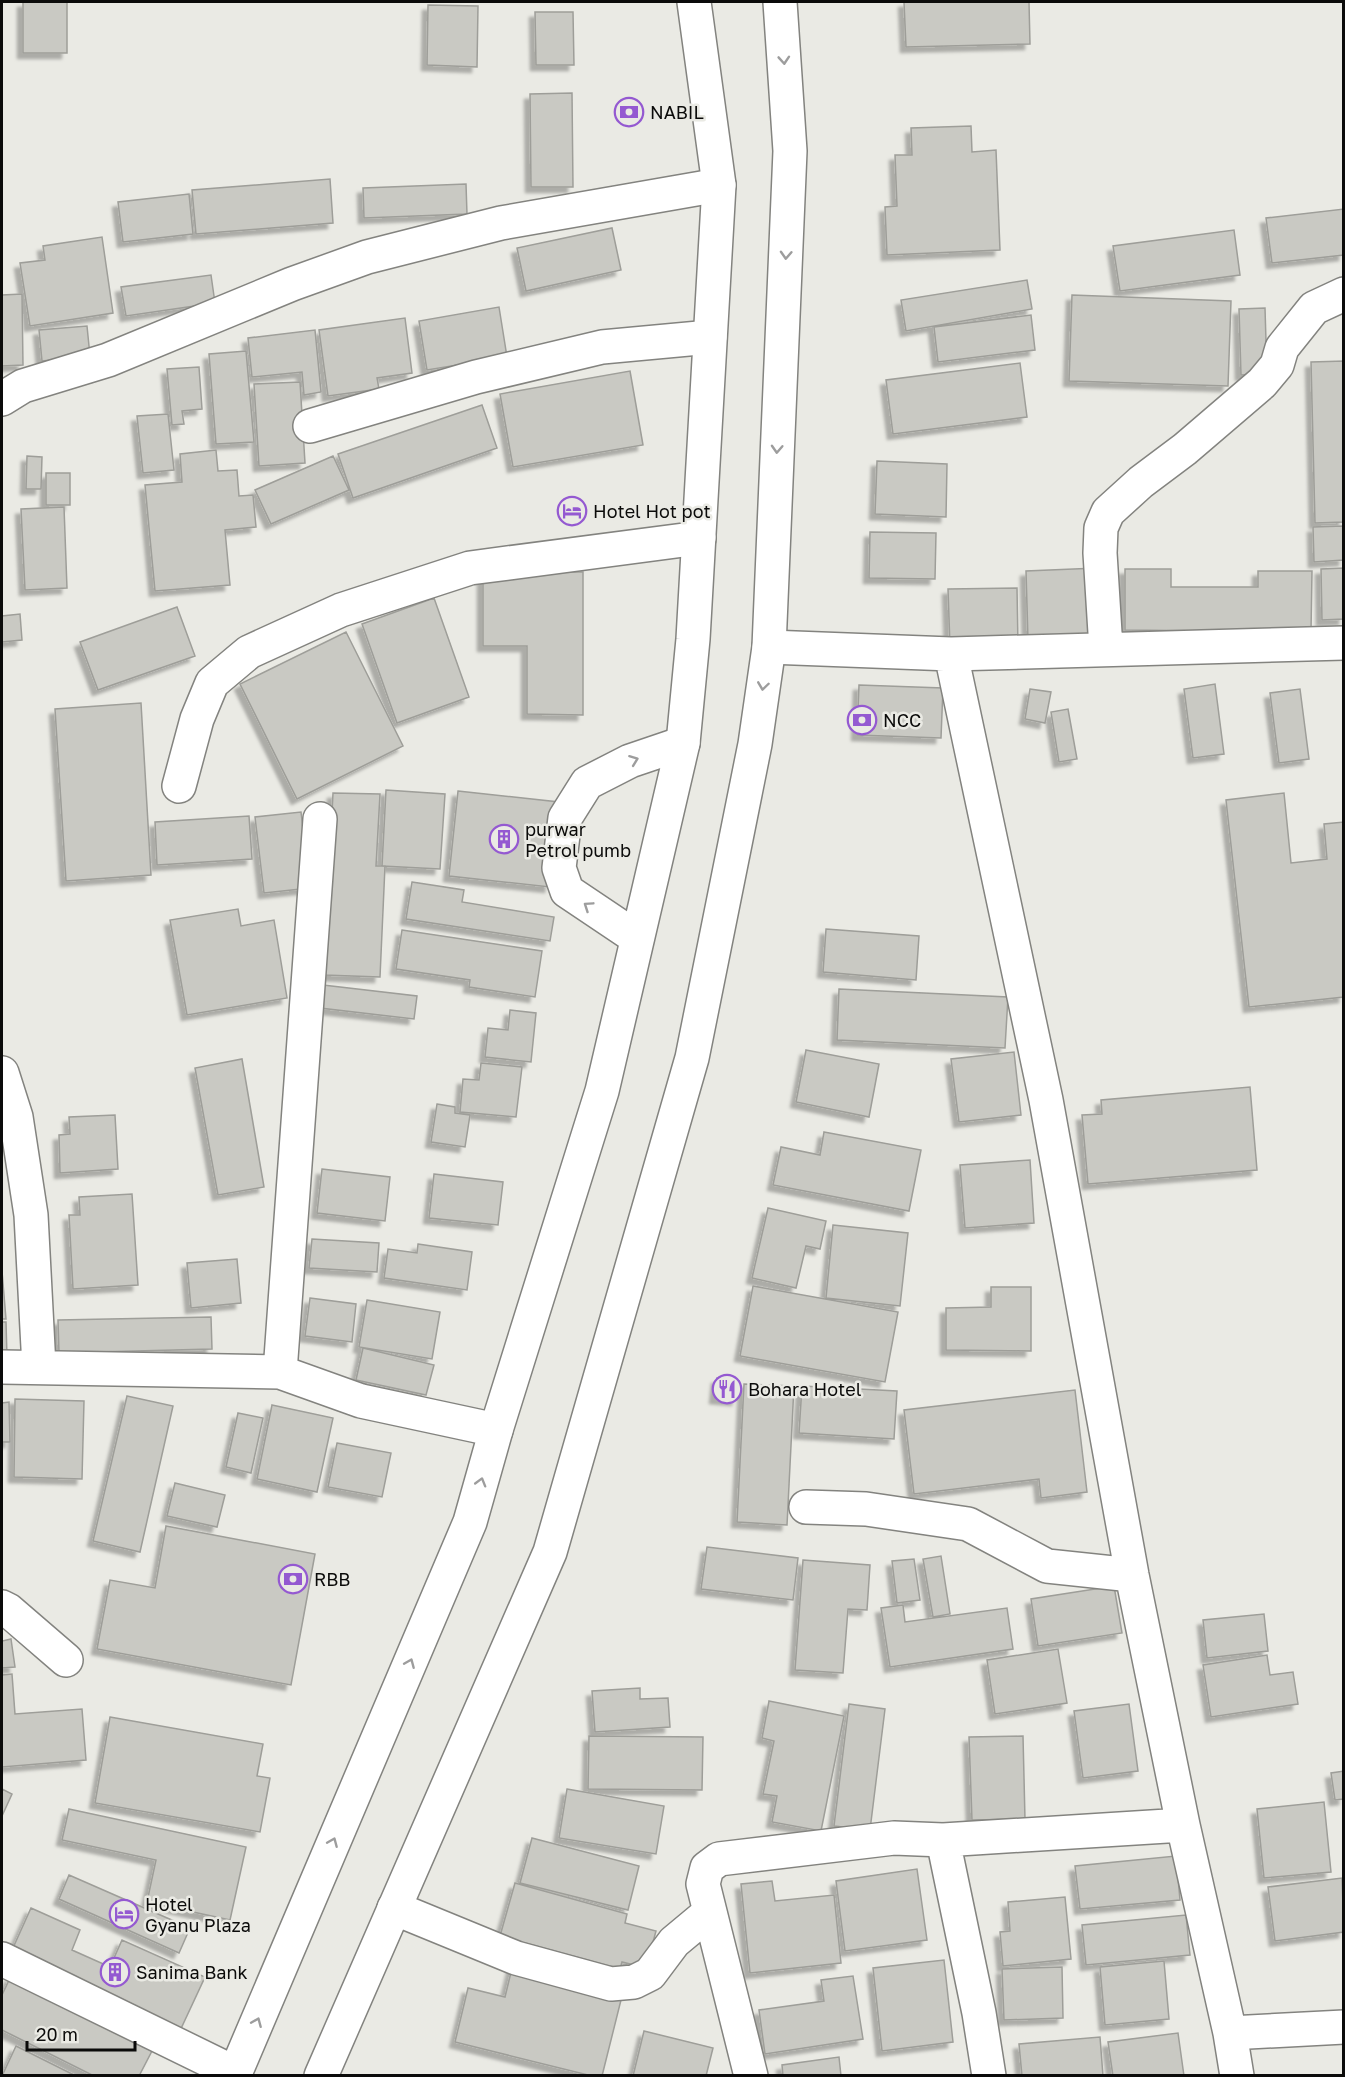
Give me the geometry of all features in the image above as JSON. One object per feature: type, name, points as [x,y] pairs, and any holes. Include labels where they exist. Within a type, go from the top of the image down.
[{"type":"main road","points":[[2,1959],[234,2074],[470,1522],[496,1430],[602,1091],[683,743],[693,639],[718,185],[694,2]]},
{"type":"main road","points":[[321,2076],[550,1551],[692,1058],[754,744],[769,647],[790,151],[780,2]]},
{"type":"main road","points":[[2,399],[23,386],[108,360],[292,284],[367,257],[501,223],[718,185]]},
{"type":"main road","points":[[1106,649],[1100,553],[1101,528],[1108,512],[1141,482],[1185,449],[1262,383],[1277,365],[1282,348],[1314,308],[1344,294]]},
{"type":"main road","points":[[310,426],[476,377],[602,347],[710,337]]},
{"type":"main road","points":[[179,786],[196,719],[212,683],[249,652],[341,610],[470,568],[699,538]]},
{"type":"main road","points":[[769,647],[951,654],[1344,643]]},
{"type":"main road","points":[[951,654],[1046,1100],[1131,1575],[1183,1825],[1230,2033],[1237,2076]]},
{"type":"main road","points":[[637,938],[567,891],[559,868],[565,818],[586,783],[630,761],[683,743]]},
{"type":"main road","points":[[280,1372],[320,819]]},
{"type":"main road","points":[[2,1073],[16,1117],[32,1215],[39,1367]]},
{"type":"main road","points":[[2,1367],[280,1372],[361,1401],[496,1430]]},
{"type":"main road","points":[[806,1507],[866,1509],[968,1524],[1047,1566],[1131,1575]]},
{"type":"main road","points":[[2,1606],[66,1660]]},
{"type":"main road","points":[[725,2076],[747,2061],[703,1884],[706,1868],[719,1858],[894,1838],[943,1840],[1183,1825]]},
{"type":"main road","points":[[943,1840],[979,2013],[989,2076]]},
{"type":"main road","points":[[394,1908],[516,1958],[611,1984],[634,1982],[650,1974],[674,1941],[710,1912]]},
{"type":"main road","points":[[1230,2033],[1344,2027]]},
{"type":"building","points":[[23,2],[67,2],[67,53],[23,53]]},
{"type":"building","points":[[904,2],[1029,2],[1030,44],[906,47]]},
{"type":"building","points":[[428,5],[478,6],[477,67],[427,65]]},
{"type":"building","points":[[535,12],[573,12],[574,65],[536,65]]},
{"type":"building","points":[[572,93],[573,187],[531,187],[530,94]]},
{"type":"building","points":[[971,126],[972,152],[996,150],[1000,250],[887,255],[885,207],[897,206],[895,155],[912,155],[911,128]]},
{"type":"building","points":[[330,179],[333,223],[196,234],[192,190]]},
{"type":"building","points":[[466,184],[467,214],[364,218],[363,188]]},
{"type":"building","points":[[189,194],[193,234],[123,242],[118,202]]},
{"type":"building","points":[[1344,209],[1344,255],[1272,263],[1266,218]]},
{"type":"building","points":[[612,228],[621,270],[526,291],[517,248]]},
{"type":"building","points":[[1234,230],[1240,275],[1120,291],[1113,246]]},
{"type":"building","points":[[102,237],[113,313],[30,326],[20,263],[45,260],[43,246]]},
{"type":"building","points":[[211,275],[215,303],[126,316],[121,287]]},
{"type":"building","points":[[1027,280],[1032,309],[906,331],[901,300]]},
{"type":"building","points":[[22,294],[23,365],[2,366],[2,295]]},
{"type":"building","points":[[1072,295],[1231,301],[1228,386],[1069,381]]},
{"type":"building","points":[[499,307],[507,357],[427,370],[419,321]]},
{"type":"building","points":[[1265,308],[1267,374],[1241,375],[1239,309]]},
{"type":"building","points":[[1031,315],[1035,350],[938,362],[934,327]]},
{"type":"building","points":[[405,318],[412,373],[377,378],[379,389],[328,396],[319,330]]},
{"type":"building","points":[[87,326],[90,356],[42,361],[39,330]]},
{"type":"building","points":[[315,330],[321,392],[304,395],[302,372],[252,377],[248,338]]},
{"type":"building","points":[[246,351],[254,442],[216,444],[209,354]]},
{"type":"building","points":[[1344,361],[1344,522],[1315,523],[1311,362]]},
{"type":"building","points":[[1020,363],[1027,417],[893,434],[886,380]]},
{"type":"building","points":[[199,367],[202,409],[182,411],[184,424],[172,425],[167,369]]},
{"type":"building","points":[[630,371],[643,445],[513,467],[500,394]]},
{"type":"building","points":[[300,382],[305,463],[259,466],[254,384]]},
{"type":"building","points":[[482,405],[497,448],[353,498],[338,454]]},
{"type":"building","points":[[168,414],[174,470],[143,473],[137,416]]},
{"type":"building","points":[[216,450],[218,471],[237,470],[239,496],[253,495],[256,527],[225,530],[230,585],[155,591],[145,485],[182,482],[180,454]]},
{"type":"building","points":[[27,456],[42,457],[41,489],[26,489]]},
{"type":"building","points":[[333,456],[349,490],[271,524],[255,490]]},
{"type":"building","points":[[877,461],[947,464],[946,517],[875,514]]},
{"type":"building","points":[[46,473],[70,473],[70,505],[46,505]]},
{"type":"building","points":[[64,507],[67,588],[25,590],[21,509]]},
{"type":"building","points":[[1344,526],[1344,560],[1314,562],[1313,527]]},
{"type":"building","points":[[870,532],[936,533],[935,579],[869,578]]},
{"type":"building","points":[[1097,568],[1100,637],[1028,640],[1026,571]]},
{"type":"building","points":[[1344,568],[1344,619],[1322,620],[1321,569]]},
{"type":"building","points":[[1125,569],[1171,569],[1171,587],[1258,587],[1258,571],[1312,571],[1311,632],[1125,630]]},
{"type":"building","points":[[483,572],[583,572],[583,715],[527,714],[527,646],[483,646]]},
{"type":"building","points":[[1017,588],[1018,646],[950,647],[948,589]]},
{"type":"building","points":[[434,598],[469,697],[397,723],[362,624]]},
{"type":"building","points":[[177,607],[195,656],[98,690],[80,642]]},
{"type":"building","points":[[20,614],[22,640],[2,642],[2,616]]},
{"type":"building","points":[[346,632],[403,746],[297,799],[240,684]]},
{"type":"building","points":[[1215,684],[1224,754],[1193,758],[1184,689]]},
{"type":"building","points":[[859,685],[943,688],[941,738],[857,735]]},
{"type":"building","points":[[1030,689],[1051,692],[1045,723],[1025,719]]},
{"type":"building","points":[[1300,689],[1309,759],[1279,763],[1270,693]]},
{"type":"building","points":[[141,703],[151,875],[66,881],[55,709]]},
{"type":"building","points":[[1068,709],[1077,759],[1059,762],[1051,712]]},
{"type":"building","points":[[386,790],[445,794],[440,869],[382,866]]},
{"type":"building","name":"purwar Petrol pumb","points":[[458,791],[559,802],[550,887],[449,876]]},
{"type":"building","points":[[333,793],[380,794],[376,866],[385,866],[380,977],[324,975]]},
{"type":"building","points":[[1284,793],[1291,863],[1327,859],[1324,824],[1344,822],[1344,997],[1249,1007],[1226,800]]},
{"type":"building","points":[[301,812],[310,888],[264,893],[255,817]]},
{"type":"building","points":[[249,816],[252,859],[157,865],[155,822]]},
{"type":"building","points":[[412,882],[464,890],[462,902],[554,917],[550,941],[406,919]]},
{"type":"building","points":[[238,909],[241,926],[274,920],[287,998],[187,1015],[170,920]]},
{"type":"building","points":[[826,929],[919,936],[916,980],[823,972]]},
{"type":"building","points":[[402,930],[542,951],[535,997],[469,987],[470,980],[396,969]]},
{"type":"building","points":[[323,985],[417,996],[414,1019],[320,1008]]},
{"type":"building","points":[[839,989],[1008,997],[1005,1048],[837,1040]]},
{"type":"building","points":[[510,1010],[536,1013],[531,1062],[485,1057],[488,1028],[508,1030]]},
{"type":"building","points":[[806,1050],[879,1064],[869,1117],[796,1102]]},
{"type":"building","points":[[1014,1052],[1021,1115],[959,1122],[951,1059]]},
{"type":"building","points":[[242,1059],[264,1187],[218,1195],[195,1068]]},
{"type":"building","points":[[481,1063],[522,1067],[516,1117],[460,1112],[463,1079],[479,1080]]},
{"type":"building","points":[[1250,1087],[1257,1170],[1088,1184],[1082,1115],[1102,1114],[1101,1100]]},
{"type":"building","points":[[437,1104],[455,1107],[455,1113],[470,1115],[465,1147],[431,1142]]},
{"type":"building","points":[[115,1115],[118,1169],[60,1173],[59,1135],[70,1134],[69,1117]]},
{"type":"building","points":[[824,1132],[921,1150],[909,1211],[773,1185],[781,1147],[820,1155]]},
{"type":"building","points":[[1030,1160],[1034,1223],[965,1228],[960,1165]]},
{"type":"building","points":[[322,1169],[390,1177],[385,1221],[317,1213]]},
{"type":"building","points":[[434,1174],[503,1182],[498,1225],[429,1218]]},
{"type":"building","points":[[132,1194],[138,1285],[73,1289],[69,1215],[80,1215],[79,1197]]},
{"type":"building","points":[[768,1208],[826,1221],[820,1249],[806,1246],[796,1288],[752,1278]]},
{"type":"building","points":[[833,1225],[908,1233],[900,1306],[826,1298]]},
{"type":"building","points":[[312,1239],[379,1243],[377,1272],[309,1268]]},
{"type":"building","points":[[418,1244],[472,1252],[467,1290],[384,1278],[388,1249],[417,1253]]},
{"type":"building","points":[[237,1259],[241,1303],[191,1308],[187,1263]]},
{"type":"building","points":[[2,1271],[6,1319],[2,1319]]},
{"type":"building","points":[[753,1286],[898,1312],[885,1382],[740,1356]]},
{"type":"building","points":[[991,1287],[1031,1287],[1031,1351],[946,1350],[946,1308],[991,1307]]},
{"type":"building","points":[[310,1298],[356,1304],[352,1342],[305,1336]]},
{"type":"building","points":[[367,1300],[440,1312],[432,1359],[359,1347]]},
{"type":"building","points":[[211,1317],[212,1349],[59,1353],[58,1320]]},
{"type":"building","points":[[2,1322],[6,1322],[7,1357],[2,1358]]},
{"type":"building","points":[[363,1348],[434,1365],[426,1395],[356,1380]]},
{"type":"building","name":"Bohara Hotel","points":[[717,1378],[739,1381],[737,1400],[715,1398]]},
{"type":"building","points":[[744,1384],[794,1386],[787,1525],[737,1522]]},
{"type":"building","points":[[802,1386],[897,1391],[894,1439],[799,1433]]},
{"type":"building","points":[[1075,1390],[1087,1492],[1041,1498],[1039,1479],[914,1494],[904,1410]]},
{"type":"building","points":[[127,1396],[173,1406],[140,1552],[93,1541]]},
{"type":"building","points":[[15,1399],[84,1401],[82,1479],[14,1477]]},
{"type":"building","points":[[9,1402],[10,1442],[2,1442],[2,1403]]},
{"type":"building","points":[[272,1405],[333,1418],[317,1492],[257,1479]]},
{"type":"building","points":[[238,1413],[263,1418],[251,1473],[226,1467]]},
{"type":"building","points":[[337,1443],[391,1453],[382,1497],[328,1487]]},
{"type":"building","points":[[175,1483],[225,1495],[217,1527],[167,1516]]},
{"type":"building","points":[[166,1526],[315,1554],[291,1685],[97,1649],[110,1580],[155,1588]]},
{"type":"building","points":[[707,1547],[798,1558],[793,1600],[701,1589]]},
{"type":"building","points":[[941,1556],[950,1614],[933,1617],[923,1559]]},
{"type":"building","points":[[914,1559],[920,1600],[897,1603],[892,1561]]},
{"type":"building","points":[[803,1560],[870,1565],[867,1610],[848,1609],[843,1673],[795,1670]]},
{"type":"building","points":[[1114,1586],[1122,1633],[1038,1646],[1031,1599]]},
{"type":"building","points":[[903,1605],[905,1622],[1007,1608],[1013,1649],[890,1667],[881,1608]]},
{"type":"building","points":[[1264,1614],[1268,1651],[1207,1658],[1203,1620]]},
{"type":"building","points":[[11,1639],[15,1667],[2,1668],[2,1641]]},
{"type":"building","points":[[1058,1649],[1067,1703],[995,1714],[987,1660]]},
{"type":"building","points":[[1267,1655],[1270,1675],[1293,1672],[1298,1704],[1211,1717],[1203,1665]]},
{"type":"building","points":[[12,1674],[15,1714],[82,1709],[86,1760],[2,1767],[2,1675]]},
{"type":"building","points":[[640,1688],[640,1699],[668,1698],[670,1727],[595,1732],[592,1691]]},
{"type":"building","points":[[769,1701],[844,1716],[821,1831],[772,1822],[777,1796],[763,1794],[774,1741],[762,1738]]},
{"type":"building","points":[[849,1704],[885,1709],[870,1830],[834,1826]]},
{"type":"building","points":[[1129,1704],[1138,1771],[1083,1778],[1074,1711]]},
{"type":"building","points":[[110,1717],[263,1744],[257,1776],[270,1778],[260,1832],[95,1803]]},
{"type":"building","points":[[589,1736],[703,1737],[702,1790],[588,1789]]},
{"type":"building","points":[[1023,1736],[1025,1819],[972,1820],[969,1737]]},
{"type":"building","points":[[1344,1771],[1344,1799],[1335,1800],[1331,1773]]},
{"type":"building","points":[[2,1789],[12,1794],[2,1816]]},
{"type":"building","points":[[567,1789],[664,1806],[656,1854],[559,1838]]},
{"type":"building","points":[[1324,1802],[1331,1872],[1264,1878],[1257,1809]]},
{"type":"building","points":[[69,1809],[246,1847],[230,1920],[147,1902],[156,1860],[62,1840]]},
{"type":"building","points":[[532,1838],[639,1866],[628,1910],[520,1883]]},
{"type":"building","points":[[1176,1856],[1180,1900],[1080,1909],[1075,1866]]},
{"type":"building","points":[[917,1869],[927,1940],[845,1951],[836,1881]]},
{"type":"building","name":"Hotel Gyanu Plaza","points":[[69,1875],[190,1928],[179,1953],[59,1899]]},
{"type":"building","points":[[1342,1878],[1344,1932],[1275,1941],[1268,1887]]},
{"type":"building","points":[[772,1881],[775,1901],[834,1895],[841,1963],[750,1973],[741,1884]]},
{"type":"building","points":[[515,1883],[627,1914],[625,1923],[656,1931],[646,1968],[622,1962],[620,1969],[500,1936]]},
{"type":"building","points":[[1065,1897],[1071,1959],[1003,1966],[1000,1932],[1010,1931],[1008,1902]]},
{"type":"building","name":"Sanima Bank","points":[[31,1908],[80,1930],[72,1950],[110,1967],[122,1940],[205,1977],[178,2035],[8,1959]]},
{"type":"building","points":[[1186,1915],[1190,1955],[1086,1965],[1082,1925]]},
{"type":"building","points":[[944,1960],[953,2042],[882,2051],[873,1968]]},
{"type":"building","points":[[1164,1961],[1169,2019],[1105,2025],[1100,1967]]},
{"type":"building","points":[[513,1964],[623,1992],[602,2076],[592,2076],[455,2042],[468,1988],[505,1997]]},
{"type":"building","points":[[1062,1967],[1063,2018],[1004,2020],[1002,1969]]},
{"type":"building","points":[[11,1976],[154,2047],[139,2076],[94,2076],[2,2030],[2,1995]]},
{"type":"building","points":[[853,1976],[863,2039],[765,2054],[759,2010],[824,2001],[821,1980]]},
{"type":"building","points":[[644,2031],[713,2048],[706,2076],[633,2076]]},
{"type":"building","points":[[1178,2033],[1184,2076],[1113,2076],[1108,2042]]},
{"type":"building","points":[[1100,2037],[1103,2076],[1022,2076],[1019,2044]]},
{"type":"building","points":[[16,2046],[76,2076],[2,2076]]},
{"type":"building","points":[[839,2057],[841,2076],[783,2076],[782,2065]]},
{"type":"place","name":"NABIL","points":[[629,112]]},
{"type":"place","name":"Hotel Hot pot","points":[[572,511]]},
{"type":"place","name":"NCC","points":[[862,720]]},
{"type":"place","name":"purwar Petrol pumb","points":[[504,839]]},
{"type":"place","name":"Bohara Hotel","points":[[727,1389]]},
{"type":"place","name":"RBB","points":[[293,1579]]},
{"type":"place","name":"Hotel Gyanu Plaza","points":[[124,1914]]},
{"type":"place","name":"Sanima Bank","points":[[115,1972]]}]
